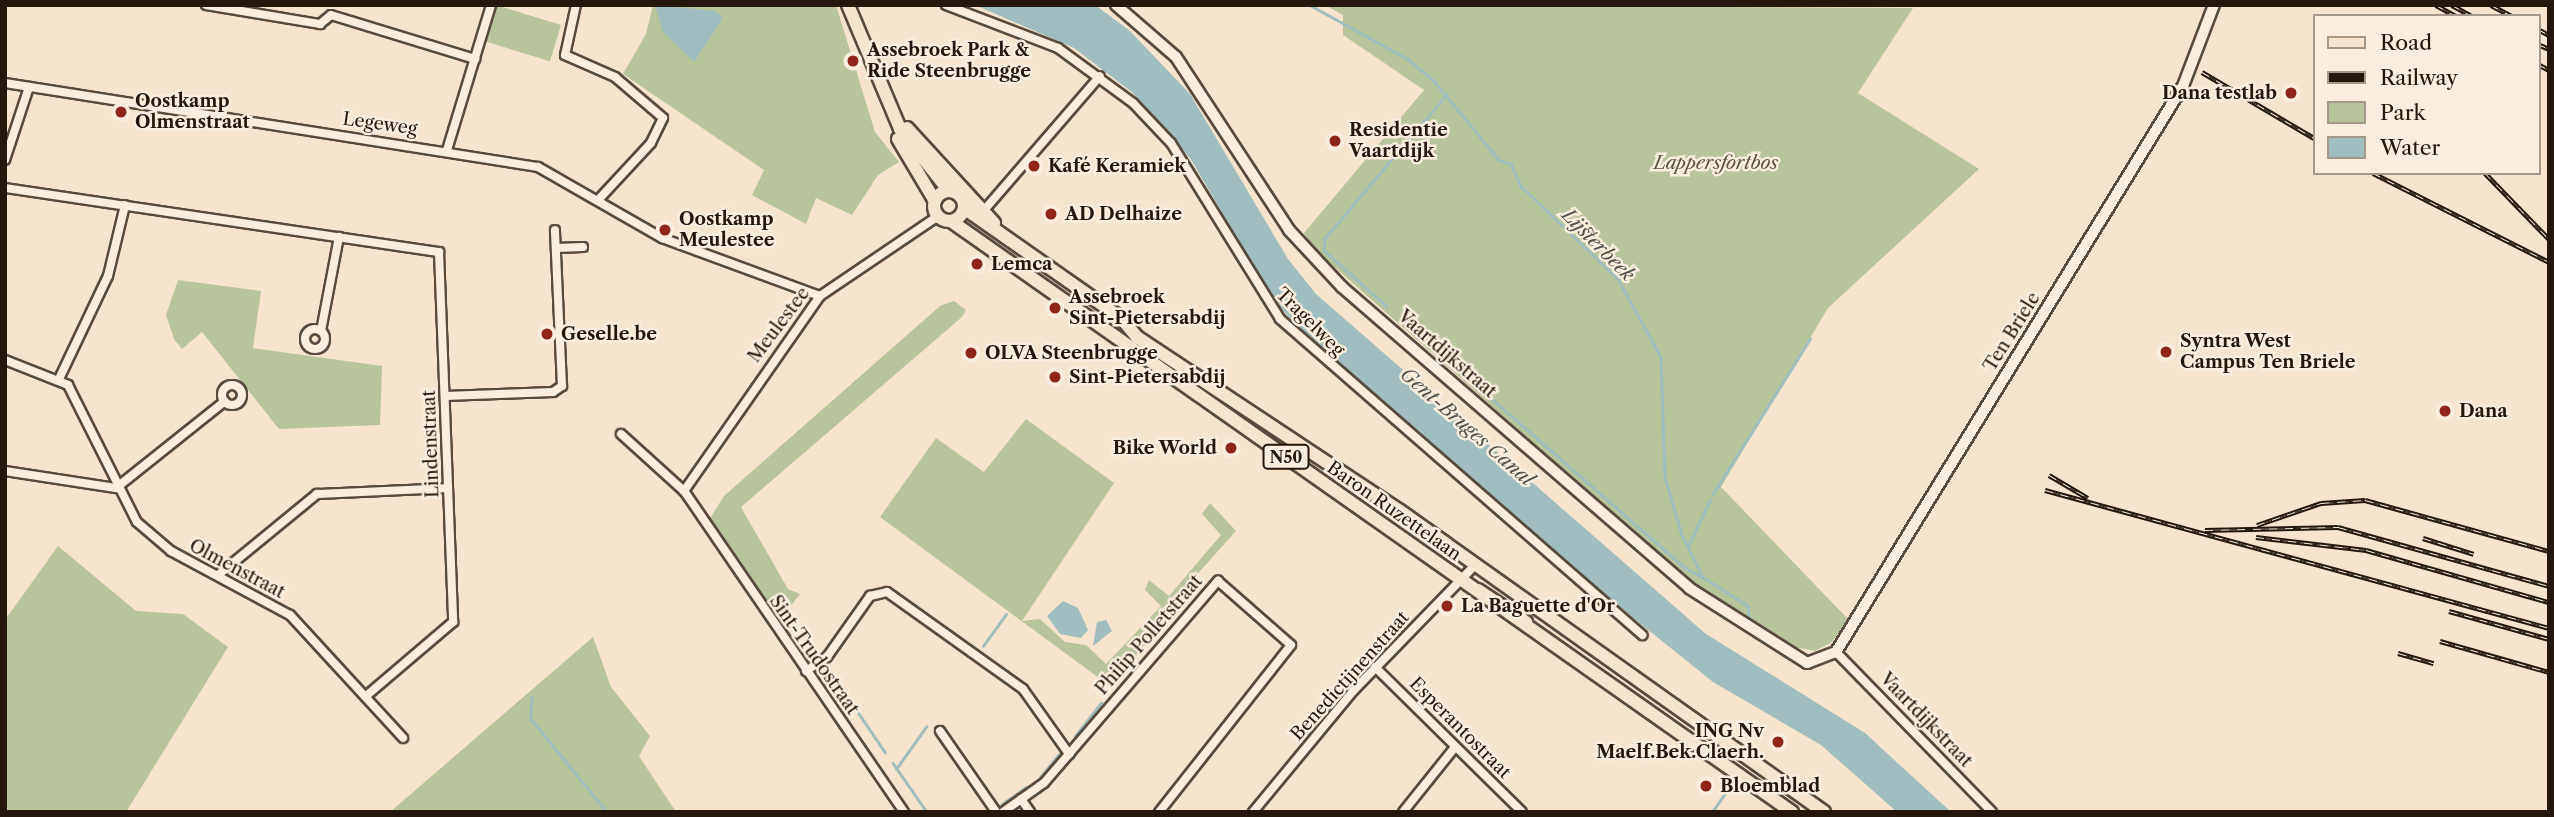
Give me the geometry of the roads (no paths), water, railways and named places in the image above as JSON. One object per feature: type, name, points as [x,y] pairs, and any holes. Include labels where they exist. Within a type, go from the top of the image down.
[{"type":"main road","name":"Baron Ruzettelaan","points":[[848,5],[880,83],[913,149],[949,191]]},
{"type":"main road","name":"Baron Ruzettelaan","points":[[880,83],[882,107],[934,201]]},
{"type":"main road","name":"Baron Ruzettelaan","points":[[880,83],[921,145],[1013,243]]},
{"type":"main road","points":[[934,201],[949,191]]},
{"type":"main road","name":"N50","points":[[949,191],[960,196],[964,208]]},
{"type":"main road","name":"N50","points":[[934,201],[938,216],[951,221]]},
{"type":"main road","name":"Baron Ruzettelaan","points":[[964,208],[1121,318],[1137,337],[1186,364],[1824,812]]},
{"type":"main road","points":[[951,221],[964,208]]},
{"type":"main road","name":"Baron Ruzettelaan","points":[[951,221],[1461,580],[1473,588],[1495,596],[1533,630],[1791,812]]},
{"type":"street","points":[[206,5],[320,24],[331,15],[333,5]]},
{"type":"street","points":[[447,150],[491,5]]},
{"type":"street","points":[[576,5],[565,55],[615,78],[663,118],[651,143],[599,200]]},
{"type":"street","name":"Tragelweg","points":[[946,5],[1058,47],[1100,76],[1171,143],[1280,319],[1642,635]]},
{"type":"street","name":"Vaartdijkstraat","points":[[1116,5],[1176,57],[1289,230],[1342,287],[1689,588],[1796,660],[1819,663]]},
{"type":"street","name":"Ten Briele","points":[[1819,663],[1836,652],[2183,86],[2214,5]]},
{"type":"street","points":[[331,15],[475,59]]},
{"type":"street","points":[[986,208],[1100,76]]},
{"type":"street","name":"Legeweg","points":[[5,83],[447,150],[538,167],[662,237],[820,296]]},
{"type":"street","points":[[5,160],[29,87]]},
{"type":"street","name":"Lindenstraat","points":[[5,188],[439,251],[453,622],[366,696]]},
{"type":"street","points":[[5,360],[59,379],[108,276],[125,205]]},
{"type":"street","name":"Meulestee","points":[[684,491],[820,296],[938,216]]},
{"type":"street","points":[[445,396],[562,386],[555,230]]},
{"type":"street","points":[[321,331],[339,237]]},
{"type":"street","points":[[556,248],[583,247]]},
{"type":"street","name":"Olmenstraat","points":[[59,379],[89,417],[116,488],[158,541],[290,615],[403,738]]},
{"type":"street","points":[[5,471],[116,488],[225,401]]},
{"type":"street","points":[[621,434],[684,491]]},
{"type":"street","points":[[218,575],[317,494],[448,488]]},
{"type":"street","name":"Sint-Trudostraat","points":[[684,491],[698,517],[904,812]]},
{"type":"street","name":"Benedictijnenstraat","points":[[1253,812],[1376,667],[1474,566]]},
{"type":"street","name":"Philip Polletstraat","points":[[1003,812],[1021,799],[1069,754],[1210,584],[1226,585],[1291,645],[1159,812]]},
{"type":"street","points":[[806,671],[827,657],[870,596],[887,592],[1023,689],[1069,754]]},
{"type":"street","name":"Vaartdijkstraat","points":[[1836,652],[1992,812]]},
{"type":"street","name":"Esperantostraat","points":[[1376,667],[1522,812]]},
{"type":"street","points":[[940,731],[996,812]]},
{"type":"street","points":[[1403,812],[1455,747]]},
{"type":"street","points":[[1021,799],[1030,812]]},
{"type":"water","points":[[655,5],[715,11],[723,18],[694,62],[663,32]]},
{"type":"water","name":"Gent-Bruges Canal","points":[[975,5],[1095,5],[1129,30],[1190,94],[1288,259],[1316,294],[1706,634],[1865,733],[1951,812],[1897,812],[1821,745],[1713,682],[1621,608],[1314,344],[1274,301],[1190,158],[1133,93],[1074,48]]},
{"type":"water","points":[[1063,601],[1078,608],[1088,630],[1081,638],[1060,634],[1047,616]]},
{"type":"water","points":[[1106,620],[1112,631],[1093,646],[1097,622]]},
{"type":"waterway","name":"Lijsterbeek","points":[[1310,5],[1408,59],[1435,82],[1499,160],[1511,164],[1521,186],[1618,279],[1661,357],[1665,477],[1682,535],[1703,577],[1748,606],[1749,619]]},
{"type":"waterway","points":[[1387,307],[1324,251],[1324,239],[1447,94]]},
{"type":"waterway","points":[[1410,327],[1684,567],[1702,577]]},
{"type":"waterway","points":[[1713,494],[1810,339]]},
{"type":"waterway","points":[[1688,546],[1710,500]]},
{"type":"waterway","points":[[983,646],[1006,614]]},
{"type":"waterway","points":[[830,671],[885,752]]},
{"type":"waterway","points":[[532,697],[531,719],[607,812]]},
{"type":"waterway","points":[[1075,736],[1101,703]]},
{"type":"waterway","points":[[896,769],[926,727]]},
{"type":"waterway","points":[[1040,777],[1059,754]]},
{"type":"waterway","points":[[893,763],[927,812]]},
{"type":"waterway","points":[[1002,804],[1026,787]]},
{"type":"waterway","points":[[1712,812],[1729,788]]},
{"type":"railway","points":[[2436,5],[2452,14]]},
{"type":"railway","points":[[2452,5],[2468,14]]},
{"type":"railway","points":[[2491,5],[2508,14]]},
{"type":"railway","points":[[2540,30],[2549,35]]},
{"type":"railway","points":[[2540,45],[2549,49]]},
{"type":"railway","points":[[2540,65],[2549,70]]},
{"type":"railway","points":[[2202,72],[2312,137]]},
{"type":"railway","points":[[2377,175],[2549,262]]},
{"type":"railway","points":[[2487,175],[2549,239]]},
{"type":"railway","points":[[2049,475],[2088,498]]},
{"type":"railway","points":[[2045,490],[2549,628]]},
{"type":"railway","points":[[2257,525],[2321,503],[2365,500],[2549,551]]},
{"type":"railway","points":[[2205,530],[2338,527],[2549,586]]},
{"type":"railway","points":[[2256,537],[2366,550],[2549,602]]},
{"type":"railway","points":[[2423,538],[2474,554]]},
{"type":"railway","points":[[2449,611],[2549,639]]},
{"type":"railway","points":[[2440,641],[2549,672]]},
{"type":"railway","points":[[2398,653],[2434,663]]},
{"type":"place","name":"Assebroek Park & Ride Steenbrugge","points":[[853,61]]},
{"type":"place","name":"Dana testlab","points":[[2291,93]]},
{"type":"place","name":"Oostkamp Olmenstraat","points":[[121,112]]},
{"type":"place","name":"Residentie Vaartdijk","points":[[1335,141]]},
{"type":"place","name":"Kafé Keramiek","points":[[1034,166]]},
{"type":"place","name":"AD Delhaize","points":[[1051,214]]},
{"type":"place","name":"Oostkamp Meulestee","points":[[665,230]]},
{"type":"place","name":"Lemca","points":[[977,264]]},
{"type":"place","name":"Assebroek Sint-Pietersabdij","points":[[1055,308]]},
{"type":"place","name":"Geselle.be","points":[[547,334]]},
{"type":"place","name":"Syntra West Campus Ten Briele","points":[[2166,352]]},
{"type":"place","name":"OLVA Steenbrugge","points":[[971,353]]},
{"type":"place","name":"Sint-Pietersabdij","points":[[1055,377]]},
{"type":"place","name":"Dana","points":[[2445,411]]},
{"type":"place","name":"Bike World","points":[[1231,448]]},
{"type":"place","name":"La Baguette d'Or","points":[[1447,606]]},
{"type":"place","name":"ING Nv Maelf.Bek.Claerh.","points":[[1778,742]]},
{"type":"place","name":"Bloemblad","points":[[1706,786]]},
{"type":"park label","name":"Lappersfortbos","points":[[1716,163]]}]
